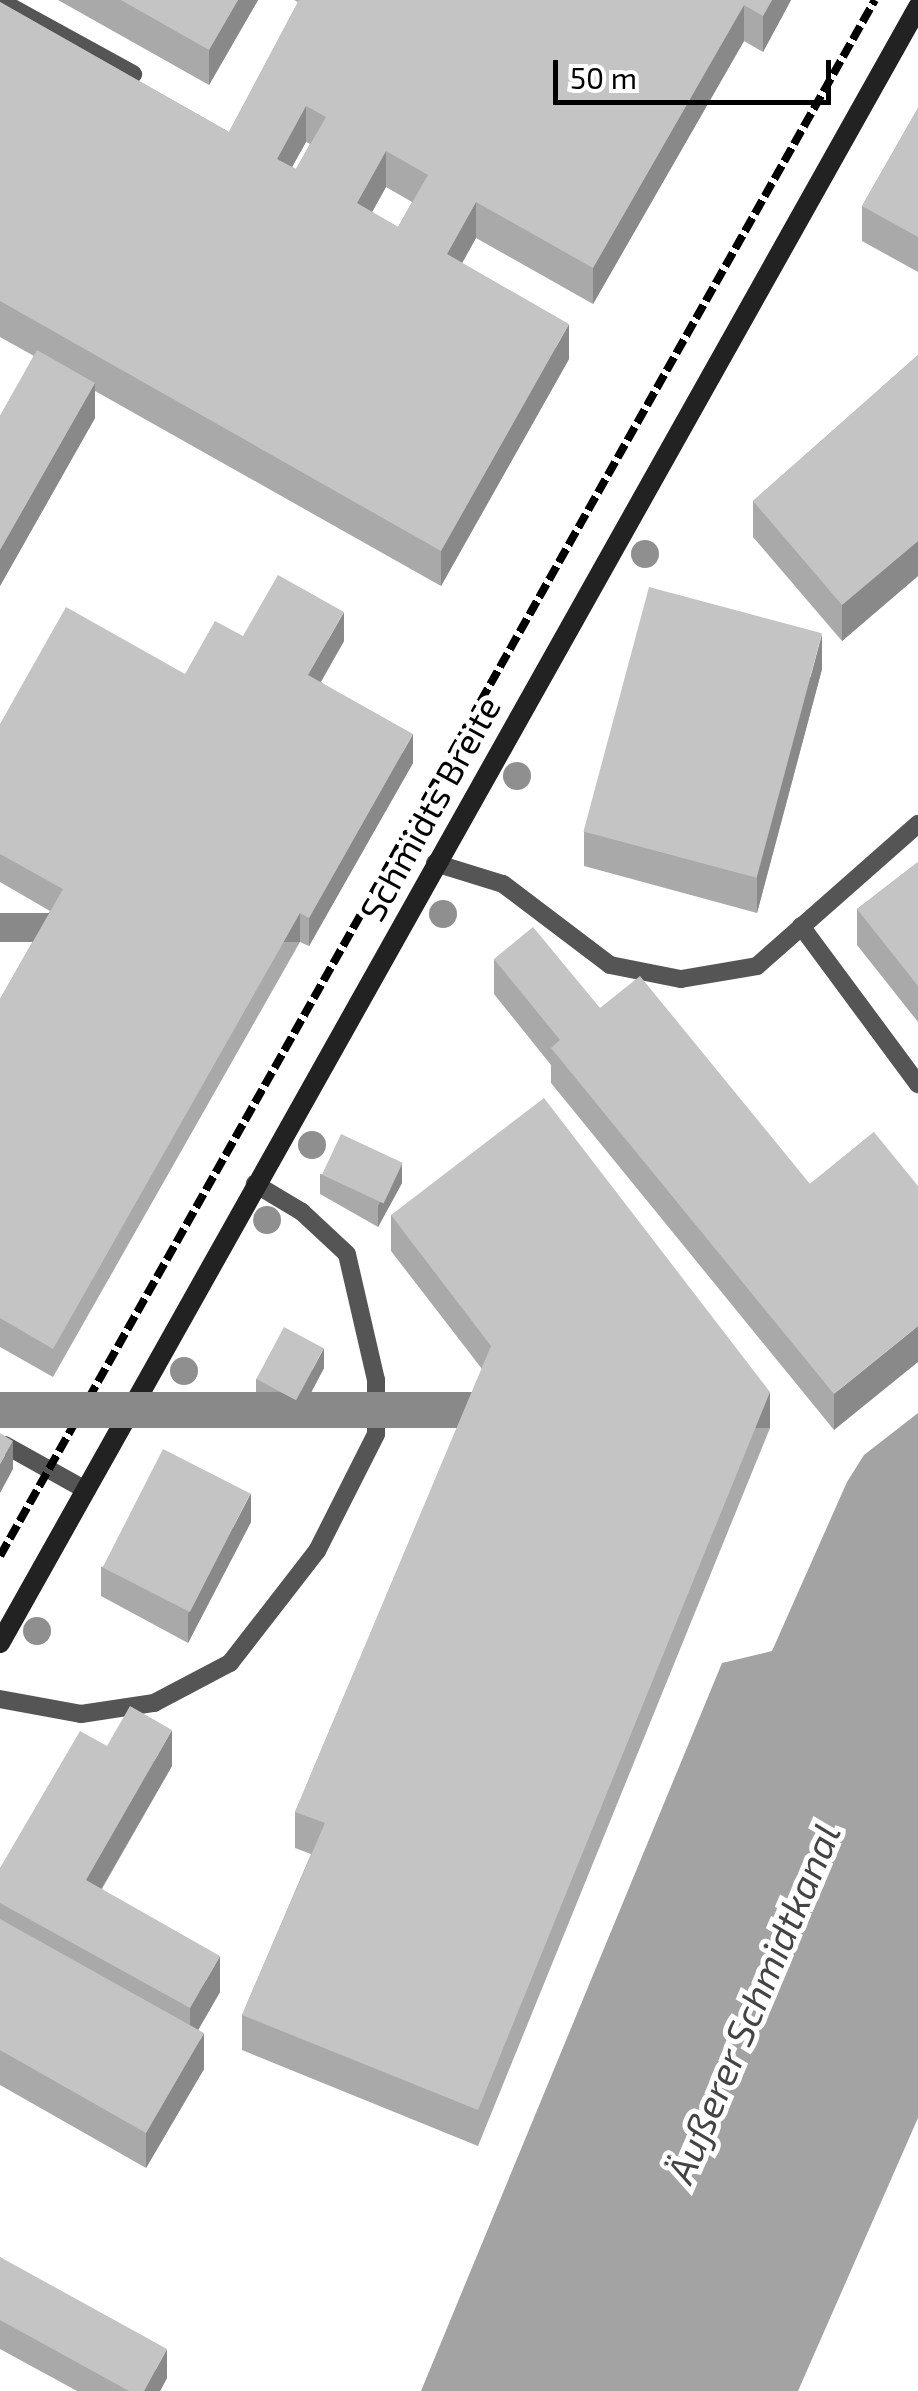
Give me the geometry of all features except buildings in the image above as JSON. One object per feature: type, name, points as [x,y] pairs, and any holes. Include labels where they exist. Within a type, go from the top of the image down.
[{"type":"main road","name":"Schmidts Breite","points":[[0,1643],[918,6]]},
{"type":"lane","points":[[0,0],[132,74]]},
{"type":"lane","points":[[436,863],[502,884],[610,964],[681,979],[758,966],[918,824]]},
{"type":"lane","points":[[801,926],[918,1084]]},
{"type":"lane","points":[[0,1699],[81,1714],[154,1703],[230,1663],[317,1551],[368,1451],[376,1434],[376,1380],[347,1254],[302,1212],[255,1184]]},
{"type":"lane","points":[[5,1445],[84,1489]]},
{"type":"water","name":"Äußerer Schmidtkanal","points":[[918,1413],[918,2118],[798,2391],[421,2391],[722,1663],[772,1651],[847,1482],[864,1455]]},
{"type":"railway","points":[[0,1556],[875,0]]}]
